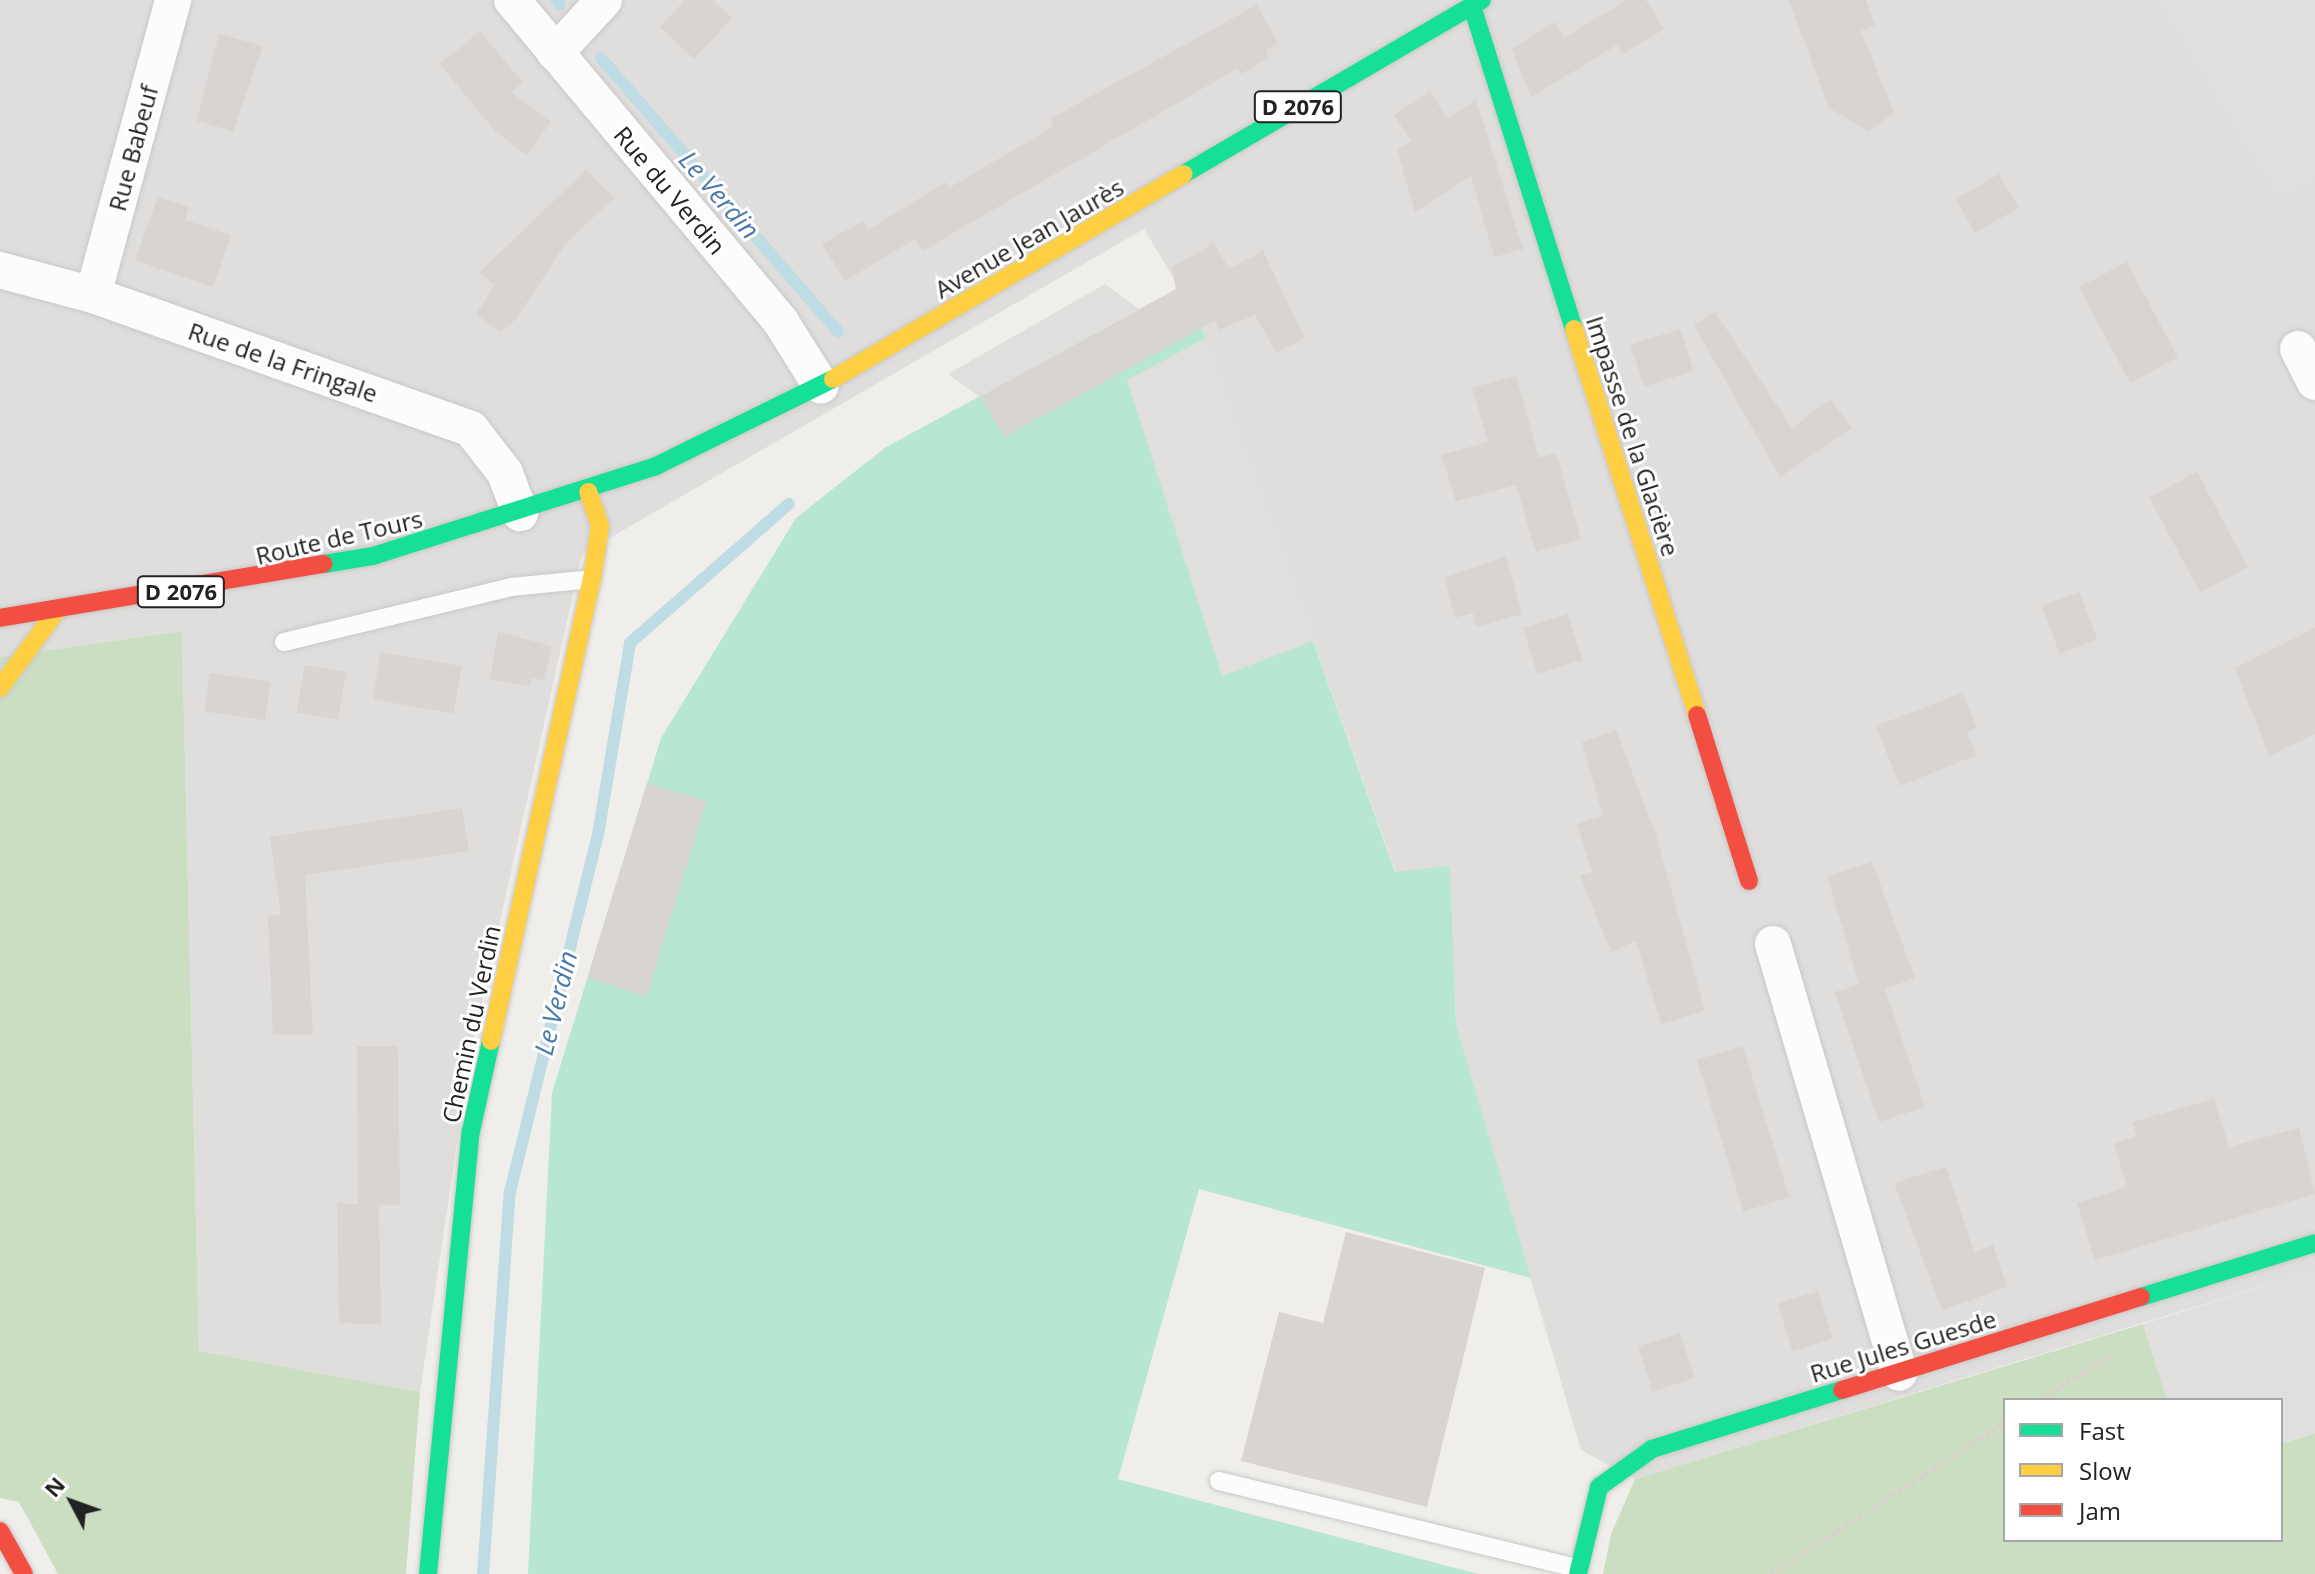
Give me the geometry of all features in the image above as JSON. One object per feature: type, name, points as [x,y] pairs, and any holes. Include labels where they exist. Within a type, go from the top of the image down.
[{"type":"main road","name":"Avenue Jean Jaurès","points":[[588,492],[821,386],[1477,3]]},
{"type":"main road","name":"Impasse de la Glacière","points":[[1477,3],[1749,881]]},
{"type":"main road","name":"Route de Tours","points":[[0,618],[373,556],[588,492]]},
{"type":"main road","name":"Chemin du Verdin","points":[[428,1574],[471,1131],[592,579],[600,526],[588,492]]},
{"type":"main road","points":[[0,688],[57,610]]},
{"type":"main road","name":"Rue Jules Guesde","points":[[1579,1571],[1599,1487],[1652,1449],[2315,1243]]},
{"type":"main road","points":[[1,1536],[24,1574]]},
{"type":"street","name":"Rue Babeuf","points":[[93,295],[173,0]]},
{"type":"street","name":"Rue du Verdin","points":[[512,0],[781,322],[821,386]]},
{"type":"street","points":[[555,53],[604,0]]},
{"type":"street","name":"Rue de la Fringale","points":[[0,270],[93,295],[471,429],[505,473],[520,513]]},
{"type":"street","points":[[2298,349],[2315,382]]},
{"type":"street","points":[[1773,944],[1899,1373]]},
{"type":"lane","points":[[284,642],[511,587],[592,579]]},
{"type":"lane","points":[[1219,1481],[1579,1571]]},
{"type":"path","points":[[1771,1574],[2003,1423]]},
{"type":"shaded area","points":[[0,0],[2315,0],[2315,1270],[1635,1479],[1581,1450],[1456,1025],[1450,867],[1396,873],[1200,322],[1144,229],[582,554],[470,1056],[420,1392],[199,1351],[182,631],[0,657]]},
{"type":"shaded area","points":[[2158,0],[2315,0],[2315,178],[2279,198]]},
{"type":"shaded area","points":[[1105,284],[1139,309],[980,397],[948,374]]},
{"type":"shaded area","points":[[1206,338],[1313,641],[1222,676],[1127,380]]},
{"type":"shaded area","points":[[2315,1270],[2315,1433],[2283,1443],[2283,1398],[2166,1398],[2143,1324]]},
{"type":"green space","points":[[1181,287],[1200,322],[1395,872],[1450,866],[1456,1025],[1531,1278],[1199,1189],[1118,1479],[1478,1574],[528,1574],[552,1093],[661,738],[796,518],[886,447]]},
{"type":"green space","points":[[182,631],[199,1351],[420,1392],[406,1574],[58,1574],[19,1502],[0,1498],[0,657]]},
{"type":"green space","points":[[2143,1324],[2166,1398],[2003,1398],[2003,1542],[2283,1542],[2283,1443],[2315,1433],[2315,1574],[1603,1574],[1611,1534],[1635,1479]]},
{"type":"building","points":[[685,0],[713,0],[732,18],[694,59],[660,27]]},
{"type":"building","points":[[1627,0],[1646,0],[1664,29],[1623,54],[1617,45],[1531,97],[1512,49],[1555,22],[1564,38]]},
{"type":"building","points":[[1789,0],[1866,0],[1875,25],[1861,31],[1894,113],[1868,131],[1829,108]]},
{"type":"building","points":[[1257,5],[1278,43],[1266,50],[1269,58],[1241,74],[1238,68],[922,251],[915,239],[845,281],[822,244],[863,221],[868,230],[946,182],[949,188],[1054,126],[1050,119]]},
{"type":"building","points":[[480,31],[523,83],[511,92],[551,122],[526,155],[495,131],[440,64]]},
{"type":"building","points":[[219,34],[263,46],[233,131],[197,121]]},
{"type":"building","points":[[1430,91],[1447,119],[1476,100],[1523,249],[1494,257],[1471,176],[1415,212],[1397,150],[1411,141],[1394,115]]},
{"type":"building","points":[[586,170],[614,198],[566,243],[516,319],[500,332],[476,314],[495,285],[479,273]]},
{"type":"building","points":[[1999,174],[2018,208],[1975,233],[1956,199]]},
{"type":"building","points":[[158,197],[189,207],[185,220],[231,235],[213,287],[135,260]]},
{"type":"building","points":[[1214,243],[1229,269],[1263,251],[1305,338],[1276,353],[1255,315],[1219,330],[1215,321],[1004,437],[980,397],[1176,289],[1172,267]]},
{"type":"building","points":[[2127,262],[2178,357],[2130,383],[2079,287]]},
{"type":"building","points":[[1715,312],[1792,428],[1830,399],[1852,428],[1780,477],[1694,325]]},
{"type":"building","points":[[1680,329],[1694,371],[1644,387],[1631,345]]},
{"type":"building","points":[[1516,376],[1539,458],[1556,453],[1581,539],[1536,552],[1516,485],[1456,501],[1441,455],[1488,442],[1472,388]]},
{"type":"building","points":[[2197,472],[2248,567],[2200,593],[2149,497]]},
{"type":"building","points":[[1506,556],[1522,614],[1476,627],[1473,613],[1455,618],[1444,578]]},
{"type":"building","points":[[2079,592],[2097,640],[2060,654],[2042,606]]},
{"type":"building","points":[[1568,614],[1582,660],[1537,674],[1523,628]]},
{"type":"building","points":[[2315,628],[2315,734],[2269,756],[2235,668]]},
{"type":"building","points":[[498,632],[552,646],[544,680],[531,678],[530,686],[490,679]]},
{"type":"building","points":[[381,652],[462,666],[453,714],[373,699]]},
{"type":"building","points":[[305,665],[346,672],[338,720],[297,712]]},
{"type":"building","points":[[210,673],[270,681],[265,720],[205,712]]},
{"type":"building","points":[[1962,693],[1977,728],[1967,732],[1976,755],[1900,786],[1876,726]]},
{"type":"building","points":[[1616,730],[1656,835],[1705,1011],[1661,1024],[1636,941],[1611,952],[1580,875],[1592,872],[1577,824],[1603,816],[1582,742]]},
{"type":"building","points":[[647,783],[706,801],[647,996],[587,978]]},
{"type":"building","points":[[462,808],[469,851],[305,875],[313,1035],[273,1035],[268,916],[281,915],[270,837]]},
{"type":"building","points":[[1872,862],[1915,978],[1885,989],[1925,1107],[1879,1122],[1835,992],[1859,984],[1827,876]]},
{"type":"building","points":[[357,1046],[398,1046],[400,1205],[379,1205],[381,1324],[339,1323],[337,1203],[358,1204]]},
{"type":"building","points":[[1743,1046],[1789,1197],[1743,1211],[1697,1060]]},
{"type":"building","points":[[2214,1099],[2229,1147],[2299,1128],[2315,1194],[2095,1260],[2077,1203],[2127,1187],[2114,1144],[2137,1136],[2132,1122]]},
{"type":"building","points":[[1946,1167],[1974,1252],[1993,1245],[2007,1287],[1942,1310],[1894,1183]]},
{"type":"building","points":[[1346,1232],[1485,1268],[1427,1507],[1241,1461],[1279,1312],[1323,1323]]},
{"type":"building","points":[[1818,1291],[1833,1339],[1792,1351],[1778,1303]]},
{"type":"building","points":[[1680,1333],[1695,1378],[1653,1391],[1638,1347]]},
{"type":"waterway","name":"Le Verdin","points":[[556,0],[560,5]]},
{"type":"waterway","name":"Le Verdin","points":[[601,58],[838,332]]},
{"type":"waterway","name":"Le Verdin","points":[[483,1574],[510,1192],[598,835],[630,643],[789,504]]},
{"type":"traffic: fast","points":[[1184,174],[1482,0]]},
{"type":"traffic: fast","points":[[1472,6],[1574,329]]},
{"type":"traffic: fast","points":[[324,564],[373,556],[656,466],[833,379]]},
{"type":"traffic: fast","points":[[428,1574],[471,1131],[491,1041]]},
{"type":"traffic: fast","points":[[2141,1297],[2315,1243]]},
{"type":"traffic: fast","points":[[1578,1574],[1599,1487],[1652,1449],[1842,1390]]},
{"type":"traffic: slow","points":[[833,379],[1184,174]]},
{"type":"traffic: slow","points":[[1574,329],[1697,715]]},
{"type":"traffic: slow","points":[[491,1041],[592,579],[600,526],[588,492]]},
{"type":"traffic: slow","points":[[0,688],[57,610]]},
{"type":"traffic: jam","points":[[0,618],[324,564]]},
{"type":"traffic: jam","points":[[1697,715],[1749,881]]},
{"type":"traffic: jam","points":[[1842,1390],[2141,1297]]},
{"type":"traffic: jam","points":[[0,1531],[24,1574]]}]
